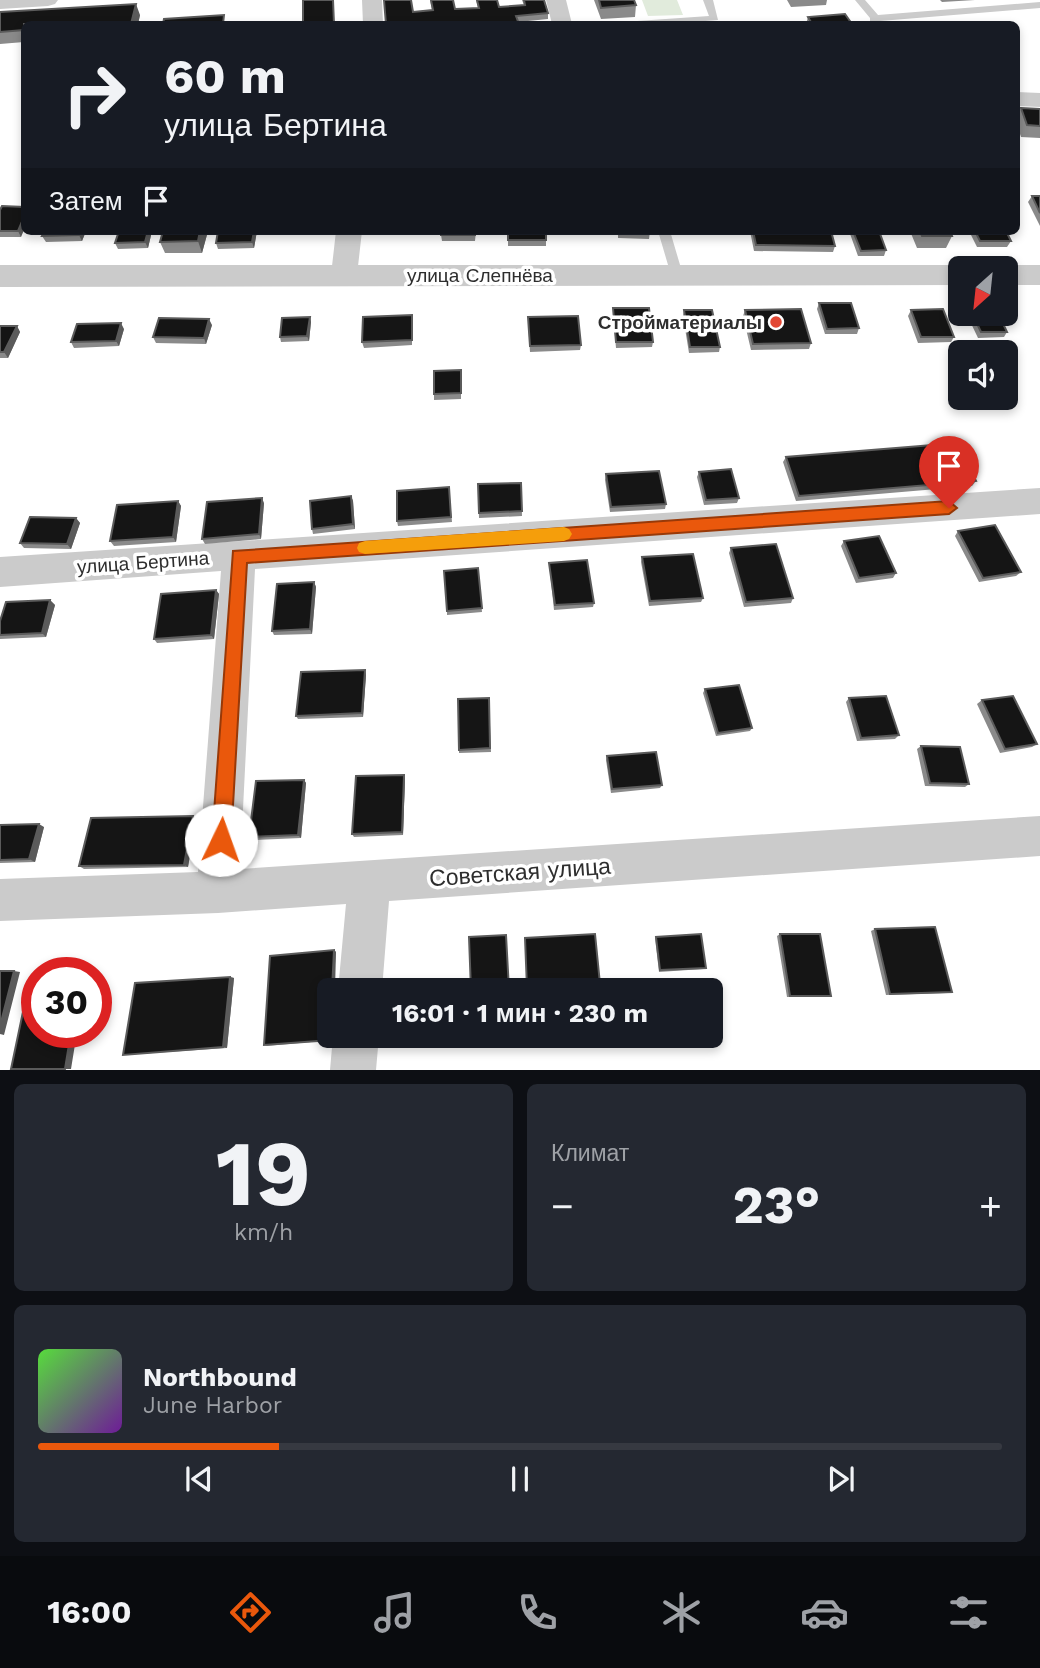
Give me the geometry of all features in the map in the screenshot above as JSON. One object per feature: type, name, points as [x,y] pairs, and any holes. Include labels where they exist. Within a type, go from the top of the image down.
[{"type":"street","points":[[0,3],[48,0]]},
{"type":"street","points":[[372,0],[373,21]]},
{"type":"street","points":[[556,0],[561,21]]},
{"type":"street","points":[[1020,99],[1040,100]]},
{"type":"street","points":[[344,275],[349,235]]},
{"type":"street","name":"улица Слепнёва","points":[[0,276],[948,275]]},
{"type":"street","points":[[1018,275],[1040,275]]},
{"type":"street","name":"улица Бертина","points":[[0,572],[1040,501]]},
{"type":"street","points":[[218,892],[239,556]]},
{"type":"street","name":"Советская улица","points":[[0,900],[218,892],[1040,836]]},
{"type":"street","points":[[361,978],[369,882]]},
{"type":"street","points":[[354,1069],[355,1048]]},
{"type":"lane","points":[[690,21],[715,18],[708,0]]},
{"type":"lane","points":[[860,0],[875,21],[1040,5]]},
{"type":"lane","points":[[995,0],[1002,9]]},
{"type":"lane","points":[[665,235],[677,275]]},
{"type":"green space","points":[[642,0],[677,0],[683,15],[648,16]]},
{"type":"building","points":[[303,0],[333,0],[334,21],[303,21]]},
{"type":"building","points":[[384,0],[411,0],[413,12],[433,10],[431,0],[453,0],[455,9],[479,8],[477,0],[497,0],[499,7],[525,5],[524,0],[544,0],[548,13],[516,16],[518,21],[386,21]]},
{"type":"building","points":[[599,0],[634,0],[636,5],[601,8]]},
{"type":"building","points":[[136,4],[132,21],[21,21],[21,30],[0,32],[0,12]]},
{"type":"building","points":[[845,14],[850,21],[810,21],[808,17]]},
{"type":"building","points":[[224,15],[223,21],[164,19]]},
{"type":"building","points":[[1021,108],[1040,109],[1040,126],[1027,125]]},
{"type":"building","points":[[1032,196],[1040,196],[1040,213]]},
{"type":"building","points":[[2,206],[21,207],[21,224],[18,231],[0,231]]},
{"type":"building","points":[[118,235],[147,235],[145,242],[115,243]]},
{"type":"building","points":[[162,235],[199,235],[198,241],[160,242]]},
{"type":"building","points":[[217,235],[253,235],[252,242],[216,243]]},
{"type":"building","points":[[508,235],[546,235],[546,240],[508,240]]},
{"type":"building","points":[[754,235],[832,235],[835,246],[756,245]]},
{"type":"building","points":[[855,235],[880,235],[886,250],[861,251]]},
{"type":"building","points":[[977,235],[1008,235],[1011,241],[980,241]]},
{"type":"building","points":[[819,303],[851,303],[859,328],[827,329]]},
{"type":"building","points":[[613,308],[649,308],[653,342],[616,342]]},
{"type":"building","points":[[801,309],[811,343],[753,344],[745,310]]},
{"type":"building","points":[[943,309],[954,337],[921,337],[911,310]]},
{"type":"building","points":[[684,310],[712,310],[720,347],[690,347]]},
{"type":"building","points":[[412,315],[412,340],[362,342],[363,317]]},
{"type":"building","points":[[578,316],[581,345],[530,346],[528,317]]},
{"type":"building","points":[[310,317],[307,336],[280,337],[282,318]]},
{"type":"building","points":[[159,318],[209,319],[204,338],[153,337]]},
{"type":"building","points":[[121,323],[116,341],[71,342],[77,324]]},
{"type":"building","points":[[0,326],[17,326],[4,352],[0,352]]},
{"type":"building","points":[[978,326],[1004,326],[1007,332],[981,332]]},
{"type":"building","points":[[461,370],[461,393],[434,394],[434,371]]},
{"type":"building","points":[[957,443],[976,481],[799,496],[786,457]]},
{"type":"building","points":[[731,469],[739,498],[706,500],[699,472]]},
{"type":"building","points":[[659,471],[666,504],[611,507],[606,474]]},
{"type":"building","points":[[521,483],[522,511],[479,513],[478,484]]},
{"type":"building","points":[[449,487],[451,517],[397,521],[397,491]]},
{"type":"building","points":[[351,496],[353,524],[312,529],[310,501]]},
{"type":"building","points":[[262,498],[259,534],[202,539],[207,502]]},
{"type":"building","points":[[178,501],[173,537],[110,541],[117,505]]},
{"type":"building","points":[[30,517],[76,518],[67,544],[20,543]]},
{"type":"building","points":[[995,525],[1021,572],[983,578],[958,531]]},
{"type":"building","points":[[879,536],[896,573],[859,578],[844,541]]},
{"type":"building","points":[[776,544],[793,598],[746,602],[731,548]]},
{"type":"building","points":[[693,554],[703,598],[650,601],[642,557]]},
{"type":"building","points":[[587,560],[594,603],[555,605],[549,563]]},
{"type":"building","points":[[478,568],[482,608],[447,611],[444,571]]},
{"type":"building","points":[[314,582],[310,629],[272,631],[277,584]]},
{"type":"building","points":[[216,590],[211,635],[154,639],[161,594]]},
{"type":"building","points":[[50,600],[42,633],[0,635],[0,621],[6,602]]},
{"type":"building","points":[[365,670],[362,713],[296,716],[301,672]]},
{"type":"building","points":[[739,685],[752,728],[718,733],[705,689]]},
{"type":"building","points":[[886,696],[899,735],[861,738],[849,698]]},
{"type":"building","points":[[1013,696],[1037,744],[1005,749],[982,700]]},
{"type":"building","points":[[489,698],[490,748],[459,750],[458,699]]},
{"type":"building","points":[[921,746],[960,747],[969,784],[930,783]]},
{"type":"building","points":[[656,752],[662,785],[612,789],[607,756]]},
{"type":"building","points":[[404,775],[402,832],[352,834],[356,776]]},
{"type":"building","points":[[304,780],[298,835],[249,837],[256,781]]},
{"type":"building","points":[[193,816],[184,865],[79,866],[91,818]]},
{"type":"building","points":[[39,824],[29,859],[0,860],[0,825]]},
{"type":"building","points":[[935,927],[952,992],[890,994],[875,929]]},
{"type":"building","points":[[595,934],[599,978],[527,978],[525,938]]},
{"type":"building","points":[[701,934],[706,968],[660,970],[656,937]]},
{"type":"building","points":[[780,934],[820,934],[831,996],[790,996]]},
{"type":"building","points":[[506,935],[508,978],[471,978],[469,937]]},
{"type":"building","points":[[334,950],[333,978],[317,978],[317,1041],[264,1045],[270,956]]},
{"type":"building","points":[[0,971],[14,971],[0,1026]]},
{"type":"building","points":[[230,977],[223,1047],[123,1055],[135,983]]},
{"type":"building","points":[[21,1021],[21,1048],[68,1048],[65,1069],[11,1069]]},
{"type":"slow traffic","points":[[365,548],[564,534]]},
{"type":"place","name":"Стройматериалы","points":[[776,322]]},
{"type":"route","points":[[221,840],[239,556],[949,508]]}]
